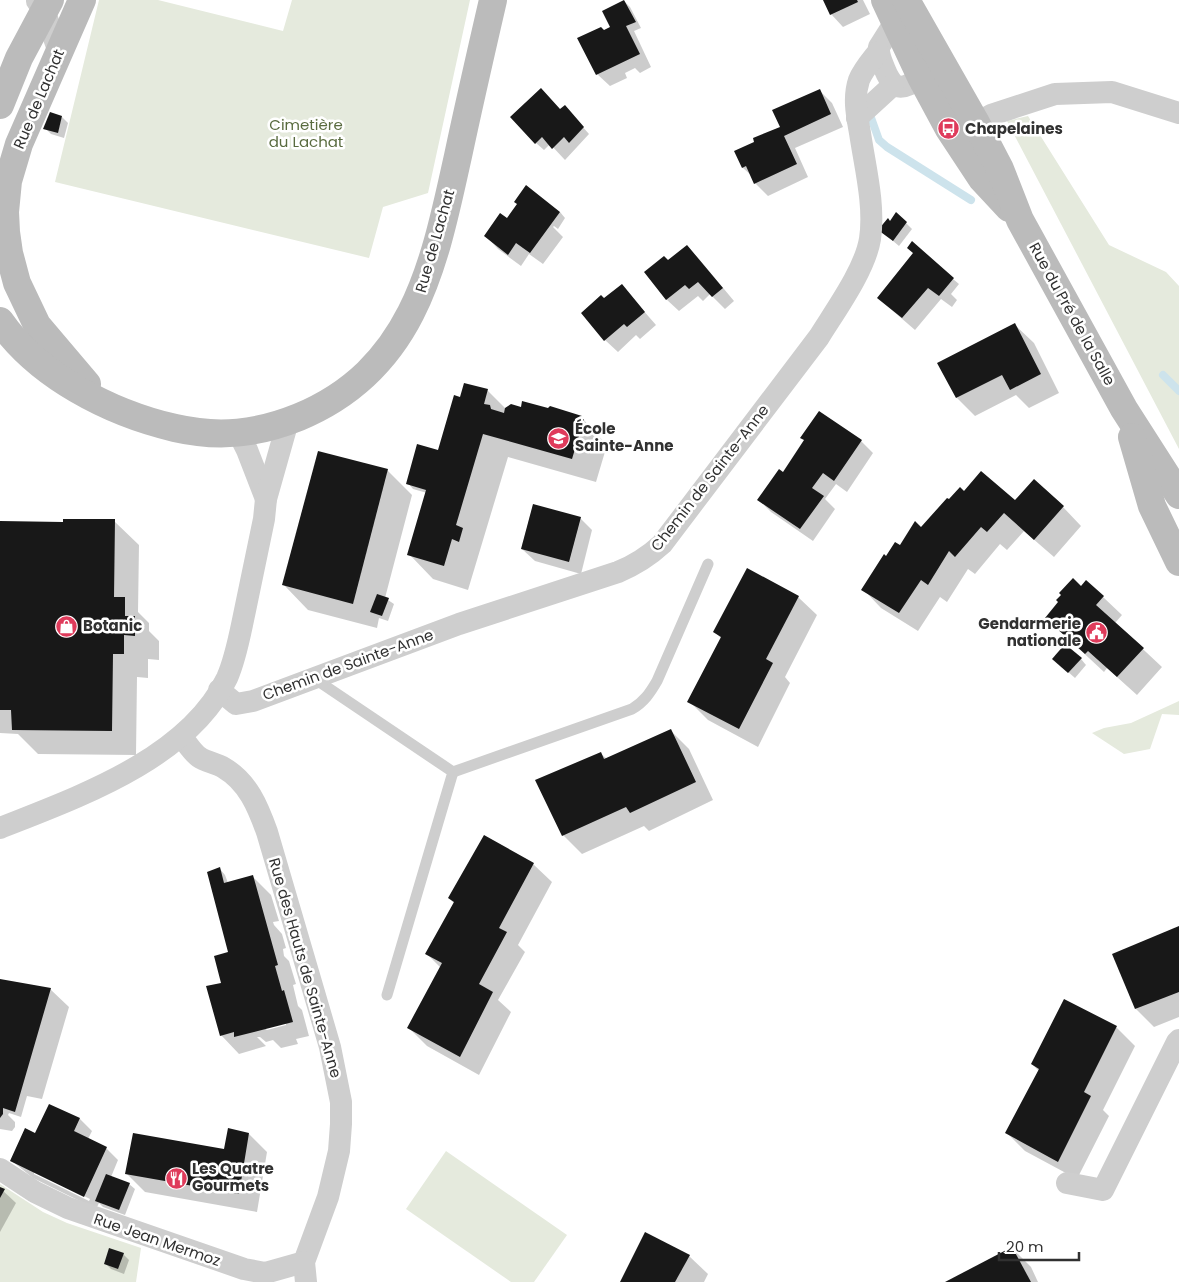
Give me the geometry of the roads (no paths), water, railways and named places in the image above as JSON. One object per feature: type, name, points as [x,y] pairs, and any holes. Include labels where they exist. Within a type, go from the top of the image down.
[{"type":"main road","name":"Rue de Lachat","points":[[82,0],[20,144],[8,181],[6,232],[16,283],[37,325],[94,392],[111,407]]},
{"type":"main road","name":"Rue de Lachat","points":[[0,320],[10,335],[35,360],[80,391],[111,407],[155,423],[182,430],[201,433],[238,434],[288,422],[334,400],[359,380],[387,351],[422,292],[439,238],[493,0]]},
{"type":"main road","points":[[0,105],[43,3]]},
{"type":"main road","name":"Rue du Pré de la Salle","points":[[901,5],[932,44],[965,129]]},
{"type":"main road","name":"Rue du Pré de la Salle","points":[[901,5],[921,77],[1000,169],[1020,220],[1124,409],[1179,495]]},
{"type":"main road","name":"Rue du Pré de la Salle","points":[[1124,409],[1152,506],[1179,562]]},
{"type":"street","points":[[43,3],[59,52]]},
{"type":"street","points":[[901,5],[882,39],[878,52],[888,78],[893,85],[899,87],[906,86],[921,77],[932,44]]},
{"type":"street","name":"Chemin de Sainte-Anne","points":[[220,690],[236,704],[242,703],[460,624],[618,572],[649,556],[662,544],[818,337],[858,272],[870,241],[871,215],[857,118],[856,97],[859,78],[878,52]]},
{"type":"street","points":[[857,118],[893,85]]},
{"type":"street","points":[[965,129],[991,115],[1055,94],[1112,92],[1179,112]]},
{"type":"street","points":[[0,828],[54,807],[128,771],[152,757],[181,736],[209,706],[226,678],[237,647],[264,519],[266,499],[288,422]]},
{"type":"street","points":[[238,434],[247,450],[266,499]]},
{"type":"street","name":"Rue des Hauts de Sainte-Anne","points":[[181,736],[197,756],[224,768],[233,775],[255,801],[267,832],[330,1047],[341,1102],[339,1152],[328,1197],[305,1272]]},
{"type":"street","points":[[1067,1184],[1104,1190],[1172,1050],[1179,1040]]},
{"type":"street","name":"Rue Jean Mermoz","points":[[0,1169],[35,1192],[68,1208],[244,1269],[265,1273],[305,1272]]},
{"type":"lane","points":[[453,772],[632,710],[640,704],[648,696],[657,681],[708,564]]},
{"type":"lane","points":[[315,678],[453,772]]},
{"type":"lane","points":[[387,995],[453,772]]},
{"type":"waterway","points":[[869,112],[879,140],[887,147],[971,200]]},
{"type":"waterway","points":[[1163,375],[1179,391]]},
{"type":"place","name":"Chapelaines","points":[[949,129]]},
{"type":"place","name":"École Sainte-Anne","points":[[559,438]]},
{"type":"place","name":"Botanic","points":[[67,626]]},
{"type":"place","name":"Gendarmerie nationale","points":[[1097,633]]},
{"type":"place","name":"Les Quatre Gourmets","points":[[176,1178]]},
{"type":"park label","name":"Cimetière du Lachat","points":[[306,134]]}]
